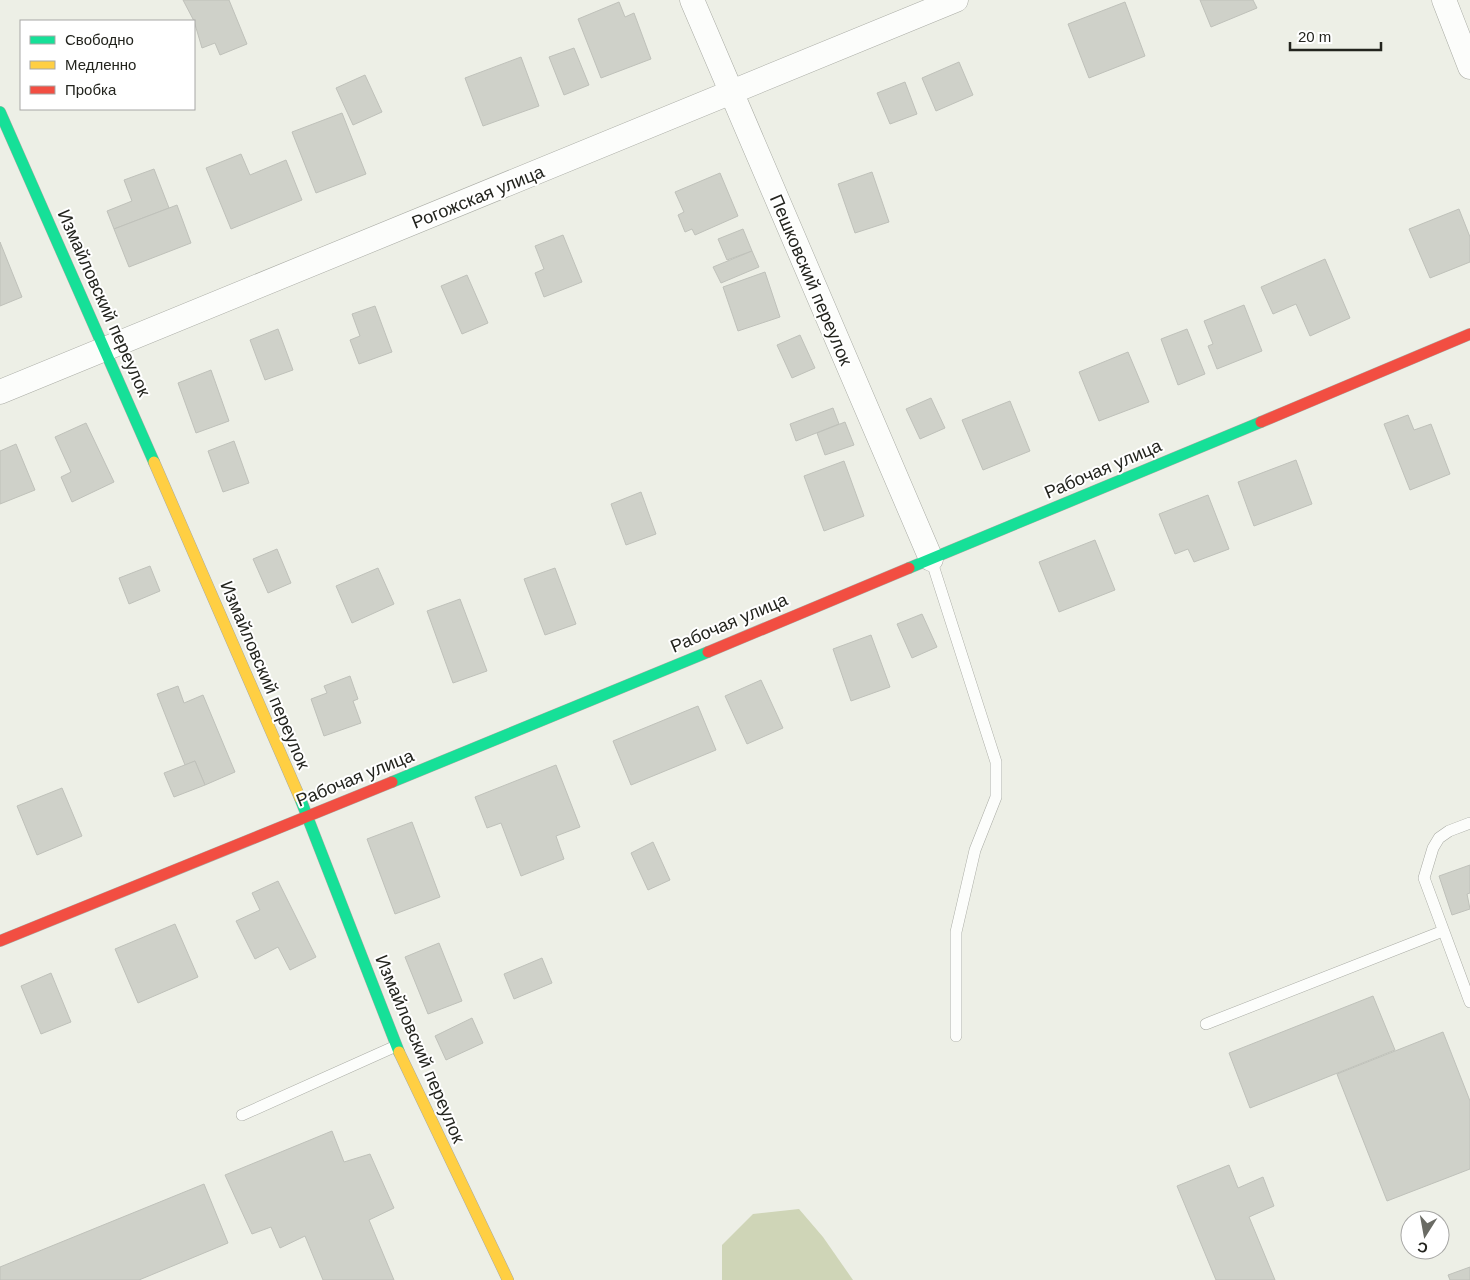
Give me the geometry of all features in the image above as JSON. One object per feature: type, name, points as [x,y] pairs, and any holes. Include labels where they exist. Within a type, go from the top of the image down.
[{"type":"main road","name":"Измайловский переулок","points":[[0,112],[106,350],[308,817],[396,1046],[478,1221],[508,1280]]},
{"type":"main road","name":"Рабочая улица","points":[[0,941],[308,817],[1470,334]]},
{"type":"street","name":"Пешковский переулок","points":[[692,0],[931,559]]},
{"type":"street","name":"Рогожская улица","points":[[0,392],[956,0]]},
{"type":"street","points":[[1444,0],[1470,67]]},
{"type":"lane","points":[[931,559],[996,762],[996,797],[974,850],[956,932],[956,1036]]},
{"type":"lane","points":[[1470,823],[1439,838],[1433,848],[1424,878],[1470,1002]]},
{"type":"lane","points":[[1206,1024],[1443,931]]},
{"type":"lane","points":[[242,1115],[396,1046]]},
{"type":"green space","points":[[799,1209],[823,1237],[853,1280],[722,1280],[722,1245],[753,1214]]},
{"type":"building","points":[[183,0],[229,0],[247,44],[220,55],[215,43],[202,48],[193,20]]},
{"type":"building","points":[[1200,0],[1253,0],[1257,8],[1211,27]]},
{"type":"building","points":[[619,2],[625,17],[634,13],[651,59],[601,78],[578,19]]},
{"type":"building","points":[[1125,2],[1145,56],[1089,78],[1068,24]]},
{"type":"building","points":[[574,48],[589,85],[564,95],[549,57]]},
{"type":"building","points":[[521,57],[539,106],[483,126],[465,78]]},
{"type":"building","points":[[959,62],[973,95],[936,111],[922,78]]},
{"type":"building","points":[[365,75],[382,112],[353,125],[336,88]]},
{"type":"building","points":[[905,82],[917,114],[890,124],[877,93]]},
{"type":"building","points":[[342,113],[366,174],[316,193],[292,132]]},
{"type":"building","points":[[241,154],[250,175],[286,160],[302,200],[231,229],[206,168]]},
{"type":"building","points":[[154,169],[169,208],[114,229],[107,211],[132,201],[124,180]]},
{"type":"building","points":[[872,172],[889,222],[855,233],[838,184]]},
{"type":"building","points":[[720,173],[738,216],[695,235],[692,229],[685,232],[678,215],[684,212],[675,192]]},
{"type":"building","points":[[177,205],[191,243],[129,267],[114,229]]},
{"type":"building","points":[[1459,209],[1470,237],[1470,262],[1430,278],[1409,229]]},
{"type":"building","points":[[743,229],[752,251],[727,260],[718,239]]},
{"type":"building","points":[[563,235],[582,282],[544,297],[535,273],[544,269],[535,246]]},
{"type":"building","points":[[0,242],[22,297],[0,306]]},
{"type":"building","points":[[752,251],[759,267],[721,283],[713,267]]},
{"type":"building","points":[[1325,259],[1350,318],[1310,336],[1296,304],[1273,314],[1261,287]]},
{"type":"building","points":[[765,272],[780,317],[738,331],[723,287]]},
{"type":"building","points":[[467,275],[488,323],[462,334],[441,286]]},
{"type":"building","points":[[1244,305],[1262,351],[1217,369],[1208,346],[1213,344],[1204,321]]},
{"type":"building","points":[[375,306],[392,352],[359,364],[350,340],[360,336],[352,314]]},
{"type":"building","points":[[278,329],[293,370],[265,380],[250,340]]},
{"type":"building","points":[[1187,329],[1205,374],[1178,385],[1161,339]]},
{"type":"building","points":[[800,335],[815,368],[792,378],[777,345]]},
{"type":"building","points":[[1128,352],[1149,402],[1099,421],[1079,372]]},
{"type":"building","points":[[211,370],[229,421],[196,433],[178,383]]},
{"type":"building","points":[[931,398],[945,428],[920,439],[906,409]]},
{"type":"building","points":[[1010,401],[1030,451],[983,470],[962,420]]},
{"type":"building","points":[[833,408],[839,424],[796,441],[790,424]]},
{"type":"building","points":[[1408,415],[1414,430],[1431,424],[1450,474],[1410,490],[1384,424]]},
{"type":"building","points":[[845,422],[854,445],[825,455],[817,433]]},
{"type":"building","points":[[86,423],[114,482],[72,502],[61,477],[71,472],[55,437]]},
{"type":"building","points":[[234,441],[249,483],[223,492],[208,451]]},
{"type":"building","points":[[16,444],[35,490],[0,504],[0,451]]},
{"type":"building","points":[[1296,460],[1312,504],[1254,526],[1238,482]]},
{"type":"building","points":[[844,461],[864,516],[824,531],[804,476]]},
{"type":"building","points":[[641,492],[656,534],[626,545],[611,504]]},
{"type":"building","points":[[1208,495],[1229,549],[1194,562],[1188,549],[1175,554],[1159,514]]},
{"type":"building","points":[[1095,540],[1115,590],[1059,612],[1039,562]]},
{"type":"building","points":[[277,549],[291,583],[268,593],[253,559]]},
{"type":"building","points":[[150,566],[160,591],[129,604],[119,578]]},
{"type":"building","points":[[378,568],[394,604],[352,623],[336,586]]},
{"type":"building","points":[[555,568],[576,624],[545,635],[524,579]]},
{"type":"building","points":[[460,599],[487,671],[453,683],[427,611]]},
{"type":"building","points":[[922,614],[937,647],[912,658],[897,624]]},
{"type":"building","points":[[871,635],[890,687],[851,701],[833,649]]},
{"type":"building","points":[[350,676],[358,699],[353,701],[361,723],[324,736],[311,699],[327,693],[324,686]]},
{"type":"building","points":[[761,680],[783,728],[747,744],[725,696]]},
{"type":"building","points":[[178,686],[184,703],[203,695],[235,772],[205,785],[195,761],[185,765],[157,694]]},
{"type":"building","points":[[698,706],[716,750],[631,785],[613,741]]},
{"type":"building","points":[[195,761],[205,785],[174,797],[164,773]]},
{"type":"building","points":[[556,765],[580,827],[556,836],[564,859],[521,876],[501,823],[487,828],[475,797]]},
{"type":"building","points":[[62,788],[82,836],[37,855],[17,806]]},
{"type":"building","points":[[412,822],[440,897],[395,914],[367,839]]},
{"type":"building","points":[[653,842],[670,880],[648,890],[631,853]]},
{"type":"building","points":[[1470,865],[1470,893],[1467,894],[1470,909],[1452,915],[1439,876]]},
{"type":"building","points":[[278,881],[316,957],[290,970],[278,947],[255,959],[236,921],[260,910],[252,893]]},
{"type":"building","points":[[175,924],[198,977],[138,1003],[115,949]]},
{"type":"building","points":[[439,943],[462,1001],[428,1014],[405,957]]},
{"type":"building","points":[[542,958],[552,983],[514,999],[504,974]]},
{"type":"building","points":[[51,973],[71,1022],[41,1034],[21,986]]},
{"type":"building","points":[[1373,996],[1395,1050],[1250,1108],[1229,1053]]},
{"type":"building","points":[[472,1018],[483,1043],[446,1060],[435,1036]]},
{"type":"building","points":[[1443,1032],[1470,1101],[1470,1169],[1387,1201],[1337,1074]]},
{"type":"building","points":[[332,1131],[344,1162],[370,1154],[394,1208],[369,1220],[394,1280],[323,1280],[305,1236],[280,1248],[271,1227],[252,1234],[225,1175]]},
{"type":"building","points":[[1229,1165],[1238,1188],[1263,1177],[1274,1206],[1249,1217],[1275,1280],[1216,1280],[1177,1186]]},
{"type":"building","points":[[204,1184],[228,1243],[139,1280],[0,1280],[0,1267]]},
{"type":"building","points":[[1470,1267],[1470,1280],[1450,1280],[1448,1275]]},
{"type":"traffic: fast","points":[[0,112],[154,462]]},
{"type":"traffic: fast","points":[[909,568],[1261,422]]},
{"type":"traffic: fast","points":[[392,782],[708,652]]},
{"type":"traffic: fast","points":[[300,798],[399,1052]]},
{"type":"traffic: slow","points":[[154,462],[300,798]]},
{"type":"traffic: slow","points":[[399,1052],[508,1280]]},
{"type":"traffic: jam","points":[[1261,422],[1470,334]]},
{"type":"traffic: jam","points":[[708,652],[909,568]]},
{"type":"traffic: jam","points":[[0,941],[392,782]]}]
